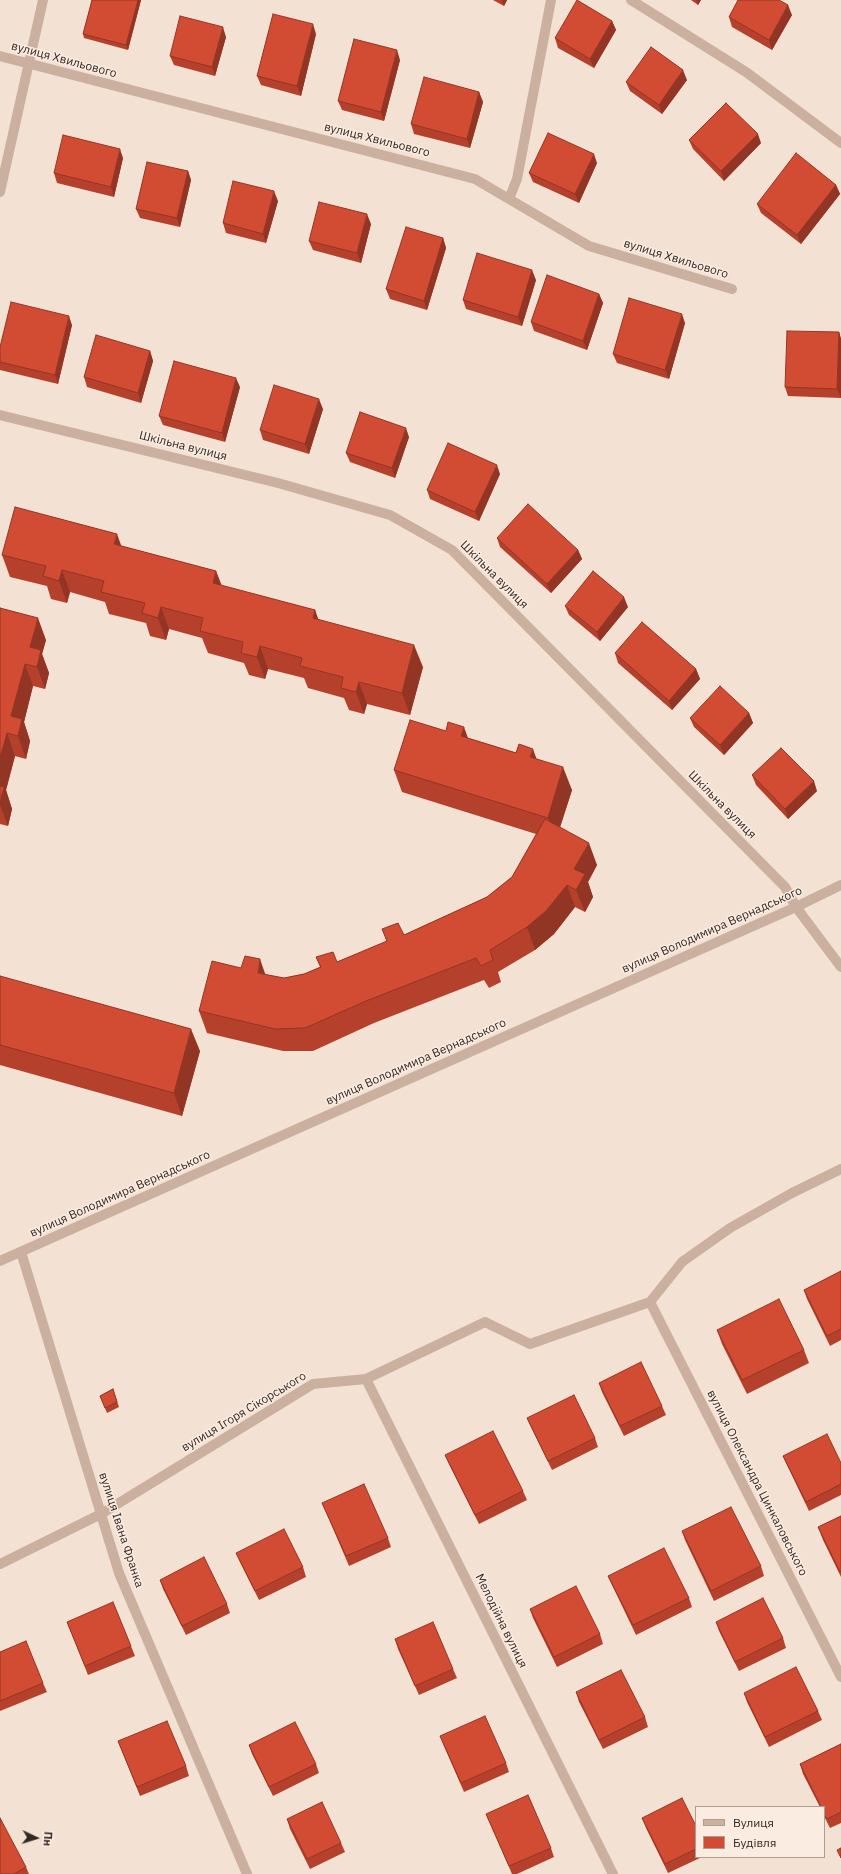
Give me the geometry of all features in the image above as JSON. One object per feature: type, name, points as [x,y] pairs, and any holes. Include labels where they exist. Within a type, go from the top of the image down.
[{"type":"street","points":[[0,192],[44,0]]},
{"type":"street","points":[[509,199],[517,179],[550,0]]},
{"type":"street","points":[[631,0],[746,72],[841,143]]},
{"type":"street","name":"вулиця Хвильового","points":[[0,56],[475,179],[588,246],[732,289]]},
{"type":"street","name":"Шкільна вулиця","points":[[0,415],[278,483],[390,515],[452,550],[785,887],[796,907],[841,967]]},
{"type":"street","name":"вулиця Володимира Вернадського","points":[[0,1261],[796,907],[841,885]]},
{"type":"street","points":[[650,1302],[682,1262],[730,1228],[792,1193],[841,1169]]},
{"type":"street","name":"вулиця Івана Франка","points":[[21,1252],[118,1573],[247,1874]]},
{"type":"street","name":"вулиця Ігоря Сікорського","points":[[0,1564],[101,1514],[313,1384],[366,1379],[485,1322],[530,1344],[650,1302]]},
{"type":"street","name":"вулиця Олександра Цинкаловського","points":[[650,1302],[841,1677]]},
{"type":"street","name":"Мелодійна вулиця","points":[[366,1379],[613,1874]]},
{"type":"building","points":[[92,0],[138,0],[126,45],[83,34]]},
{"type":"building","points":[[577,0],[612,21],[590,59],[555,38]]},
{"type":"building","points":[[738,0],[779,0],[788,5],[769,40],[729,17]]},
{"type":"building","points":[[273,14],[313,24],[297,86],[257,76]]},
{"type":"building","points":[[180,16],[223,27],[212,67],[170,56]]},
{"type":"building","points":[[354,39],[397,50],[381,112],[338,101]]},
{"type":"building","points":[[651,47],[683,70],[659,105],[626,82]]},
{"type":"building","points":[[424,77],[479,92],[467,139],[411,124]]},
{"type":"building","points":[[726,103],[758,134],[721,171],[689,140]]},
{"type":"building","points":[[548,133],[594,154],[575,194],[529,173]]},
{"type":"building","points":[[63,135],[120,149],[111,187],[54,173]]},
{"type":"building","points":[[796,153],[836,185],[797,235],[757,204]]},
{"type":"building","points":[[147,162],[188,171],[177,218],[136,209]]},
{"type":"building","points":[[233,181],[274,191],[263,234],[223,223]]},
{"type":"building","points":[[319,202],[367,214],[357,253],[309,241]]},
{"type":"building","points":[[406,227],[443,238],[424,301],[386,289]]},
{"type":"building","points":[[477,253],[532,270],[518,317],[463,300]]},
{"type":"building","points":[[547,275],[599,294],[583,341],[531,322]]},
{"type":"building","points":[[629,298],[682,314],[665,370],[613,354]]},
{"type":"building","points":[[11,302],[69,316],[55,375],[0,362],[0,347]]},
{"type":"building","points":[[787,331],[839,332],[837,389],[785,387]]},
{"type":"building","points":[[96,335],[150,351],[138,393],[84,377]]},
{"type":"building","points":[[174,361],[236,378],[222,433],[159,416]]},
{"type":"building","points":[[274,385],[319,399],[305,444],[260,430]]},
{"type":"building","points":[[360,412],[406,428],[392,468],[346,453]]},
{"type":"building","points":[[448,443],[497,465],[475,512],[427,490]]},
{"type":"building","points":[[528,504],[578,550],[547,584],[497,538]]},
{"type":"building","points":[[15,507],[117,534],[114,544],[216,571],[213,583],[315,610],[313,618],[414,645],[402,693],[359,682],[356,692],[341,688],[343,677],[300,666],[302,658],[260,646],[257,657],[241,653],[243,642],[200,631],[203,618],[161,607],[158,618],[142,613],[145,603],[101,592],[104,581],[62,570],[59,581],[43,576],[46,566],[2,555]]},
{"type":"building","points":[[593,571],[624,597],[597,632],[565,606]]},
{"type":"building","points":[[0,608],[38,618],[30,647],[41,650],[37,667],[25,664],[11,716],[22,719],[18,736],[7,733],[0,758]]},
{"type":"building","points":[[642,622],[696,669],[669,701],[615,653]]},
{"type":"building","points":[[720,686],[749,713],[720,745],[690,718]]},
{"type":"building","points":[[410,720],[446,731],[448,722],[464,727],[461,736],[516,753],[519,744],[533,749],[530,757],[563,767],[548,818],[394,770]]},
{"type":"building","points":[[781,748],[814,781],[785,809],[752,775]]},
{"type":"building","points":[[0,786],[4,787],[0,803]]},
{"type":"building","points":[[545,819],[589,843],[574,869],[585,874],[576,890],[567,885],[546,911],[527,927],[490,950],[493,960],[481,966],[476,958],[366,1001],[305,1028],[275,1029],[199,1011],[212,961],[241,968],[245,956],[260,959],[258,973],[284,978],[304,974],[321,967],[316,957],[333,952],[337,962],[387,941],[382,929],[398,923],[404,935],[487,897],[512,877]]},
{"type":"building","points":[[0,976],[191,1029],[174,1093],[0,1045]]},
{"type":"building","points":[[841,1271],[841,1329],[827,1336],[804,1290]]},
{"type":"building","points":[[779,1299],[804,1350],[742,1380],[717,1330]]},
{"type":"building","points":[[641,1362],[662,1406],[620,1426],[599,1383]]},
{"type":"building","points":[[113,1389],[117,1402],[105,1408],[100,1396]]},
{"type":"building","points":[[574,1395],[595,1438],[548,1461],[527,1418]]},
{"type":"building","points":[[493,1431],[523,1491],[475,1515],[445,1455]]},
{"type":"building","points":[[827,1434],[841,1463],[841,1484],[806,1502],[783,1456]]},
{"type":"building","points":[[364,1484],[388,1538],[346,1556],[322,1503]]},
{"type":"building","points":[[731,1507],[761,1566],[711,1591],[682,1531]]},
{"type":"building","points":[[841,1516],[841,1571],[840,1572],[818,1527]]},
{"type":"building","points":[[284,1529],[303,1567],[255,1591],[236,1553]]},
{"type":"building","points":[[664,1548],[689,1598],[633,1625],[608,1576]]},
{"type":"building","points":[[204,1557],[227,1604],[182,1626],[160,1580]]},
{"type":"building","points":[[576,1586],[600,1634],[554,1657],[530,1609]]},
{"type":"building","points":[[763,1598],[783,1638],[735,1662],[716,1622]]},
{"type":"building","points":[[113,1602],[131,1646],[85,1666],[67,1622]]},
{"type":"building","points":[[433,1622],[453,1669],[415,1686],[395,1639]]},
{"type":"building","points":[[26,1641],[43,1683],[0,1701],[0,1652]]},
{"type":"building","points":[[796,1667],[818,1711],[765,1737],[744,1693]]},
{"type":"building","points":[[621,1670],[645,1717],[599,1740],[576,1692]]},
{"type":"building","points":[[485,1716],[506,1763],[461,1783],[440,1736]]},
{"type":"building","points":[[167,1721],[186,1766],[137,1787],[118,1741]]},
{"type":"building","points":[[295,1722],[316,1764],[269,1787],[249,1745]]},
{"type":"building","points":[[841,1744],[841,1812],[827,1819],[825,1816],[825,1806],[821,1806],[800,1764]]},
{"type":"building","points":[[528,1795],[551,1848],[509,1866],[486,1814]]},
{"type":"building","points":[[682,1798],[695,1824],[695,1849],[665,1864],[642,1818]]},
{"type":"building","points":[[322,1802],[341,1843],[307,1859],[287,1819]]},
{"type":"building","points":[[0,1818],[26,1867],[14,1874],[0,1874]]},
{"type":"building","points":[[841,1848],[841,1858],[837,1850]]}]
